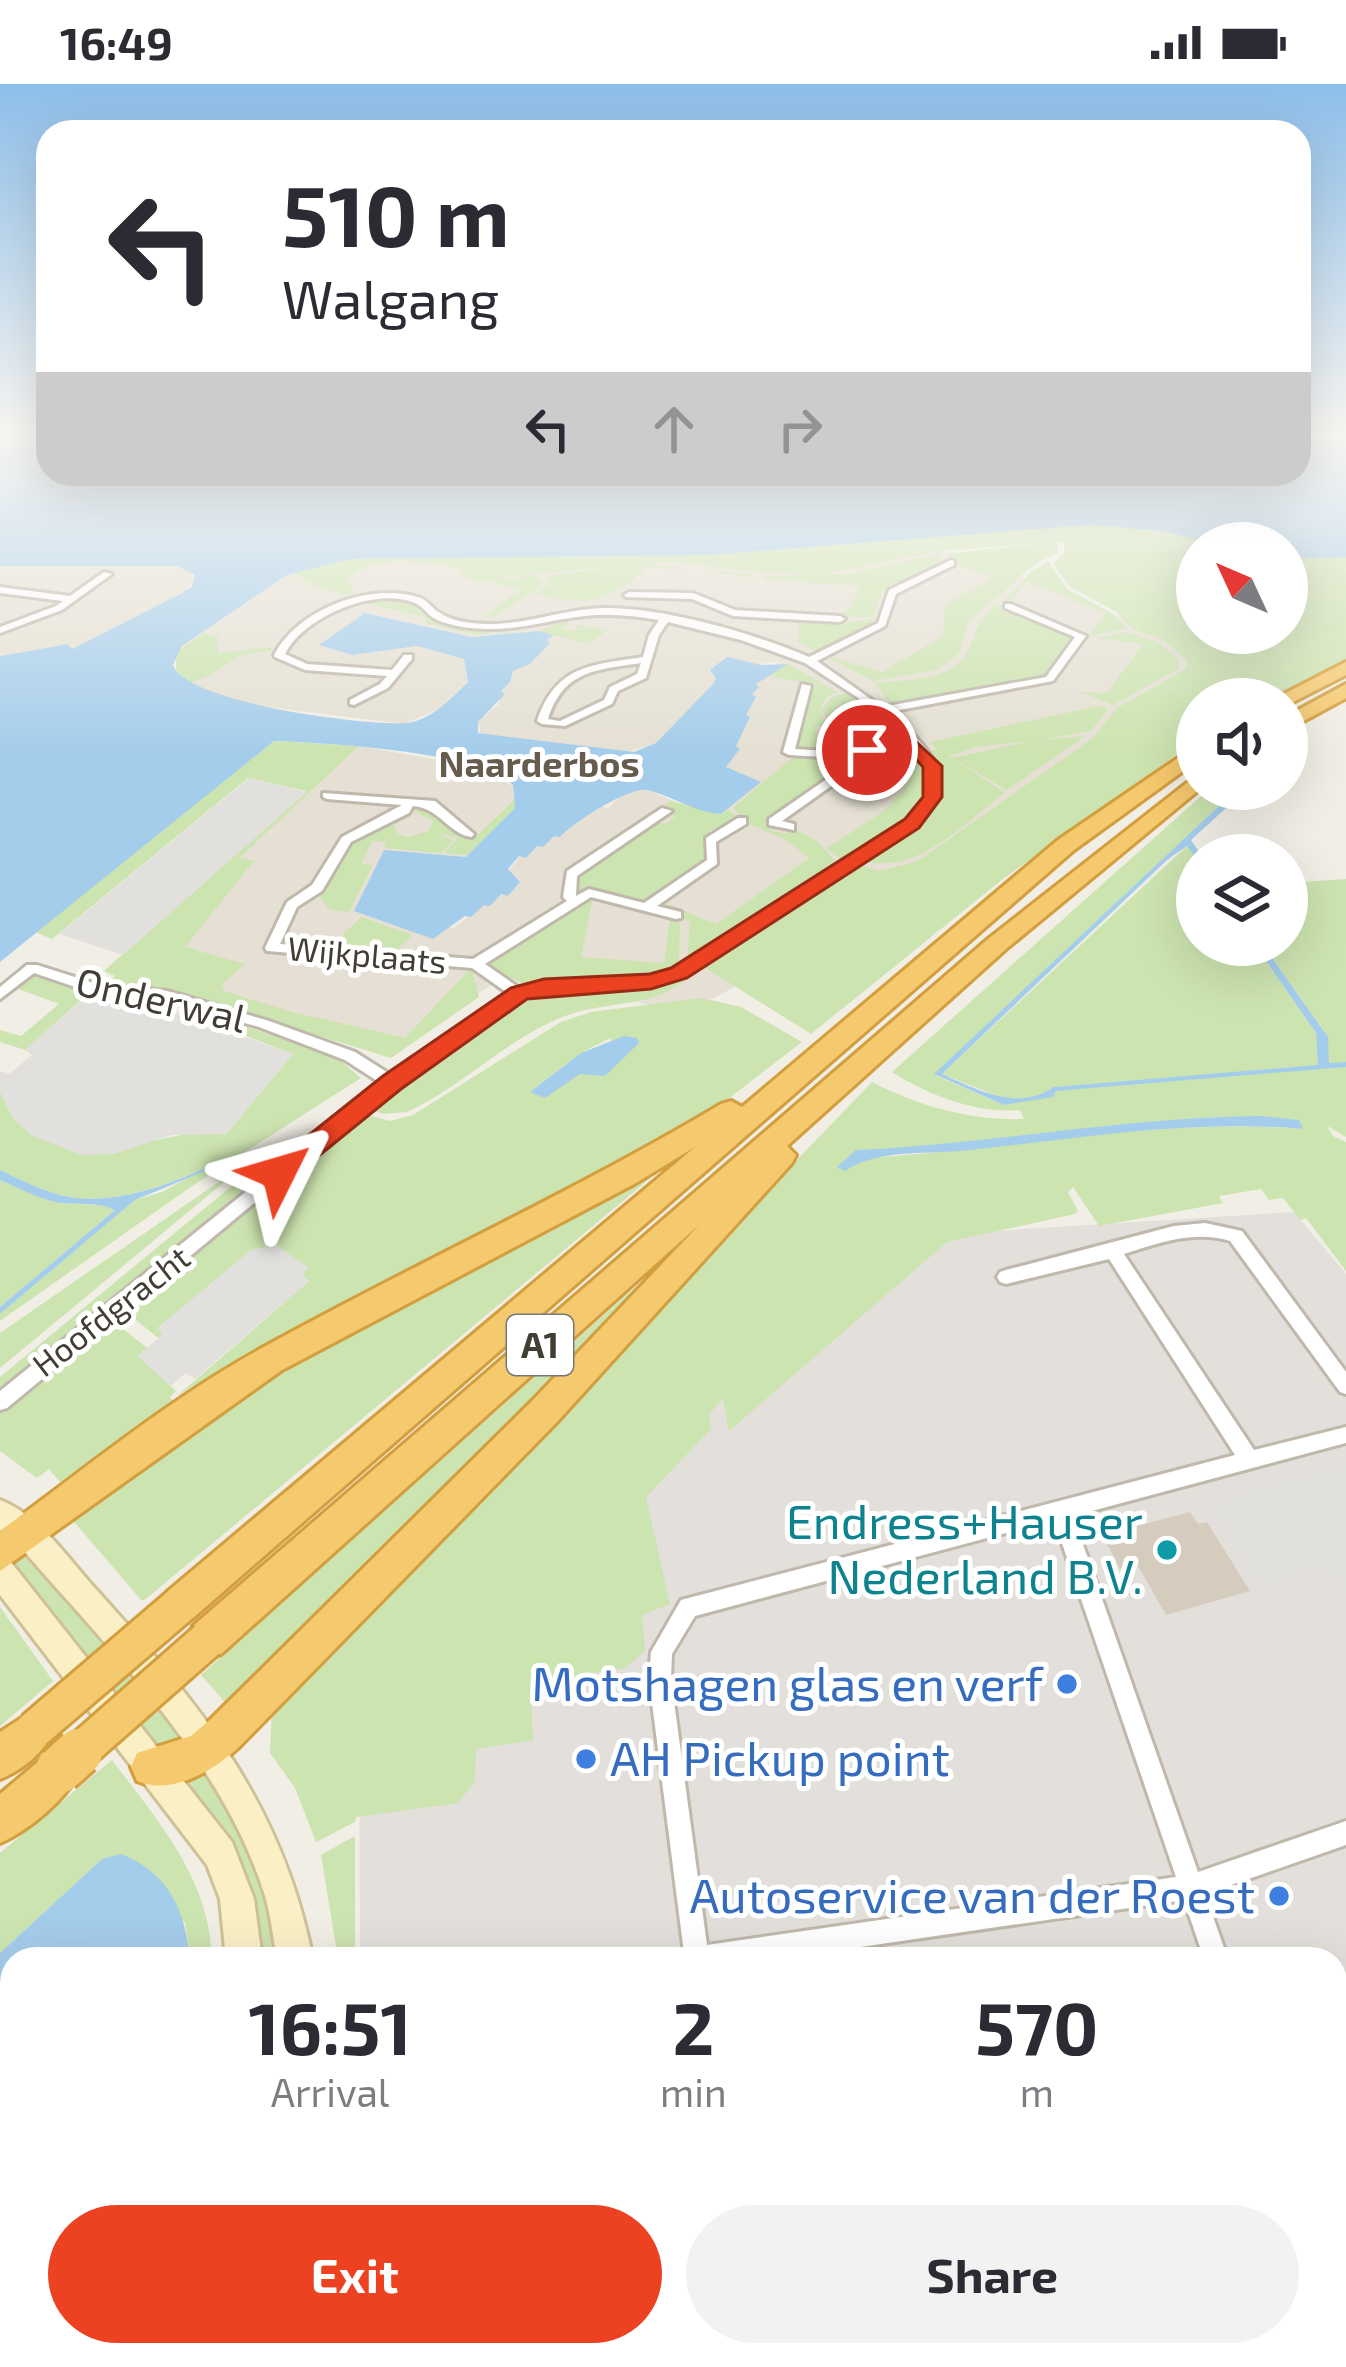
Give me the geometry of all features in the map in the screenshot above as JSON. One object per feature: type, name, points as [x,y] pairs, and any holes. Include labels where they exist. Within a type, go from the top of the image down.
[{"type":"highway","points":[[1308,687],[1346,668]]},
{"type":"highway","points":[[1308,712],[1346,689]]},
{"type":"highway","name":"A1","points":[[0,1759],[1066,844],[1176,766]]},
{"type":"highway","name":"A1","points":[[0,1822],[1102,854],[1176,797]]},
{"type":"highway","name":"A1","points":[[151,1767],[181,1763],[207,1750],[545,1411],[874,1053]]},
{"type":"highway","name":"A1","points":[[9,1533],[270,1360],[626,1174],[808,1064]]},
{"type":"main road","points":[[9,1533],[207,1750],[244,1802],[267,1849],[293,1947]]},
{"type":"main road","points":[[0,1571],[220,1854],[237,1899],[243,1947]]},
{"type":"street","points":[[809,661],[882,624],[892,592],[951,563]]},
{"type":"street","points":[[0,630],[75,599],[107,574]]},
{"type":"street","points":[[0,590],[75,599]]},
{"type":"street","points":[[629,595],[703,598],[733,613],[840,620]]},
{"type":"street","name":"Hoofdgracht","points":[[0,1402],[392,1083],[519,994],[544,987],[651,981],[679,973],[918,819],[932,797],[932,766],[846,682],[809,661],[664,621],[618,611],[479,626],[439,616],[418,600],[381,597],[305,622],[280,648],[284,659],[305,667],[394,673]]},
{"type":"street","points":[[878,711],[1049,679],[1081,635],[1008,606]]},
{"type":"street","points":[[710,632],[733,613]]},
{"type":"street","points":[[647,659],[562,680],[542,721],[561,724],[608,702],[614,689],[642,676],[664,621]]},
{"type":"street","points":[[592,669],[597,649]]},
{"type":"street","points":[[354,702],[384,686],[408,657]]},
{"type":"street","points":[[806,686],[789,752],[844,755],[909,740]]},
{"type":"street","points":[[790,827],[772,822],[854,765],[844,755]]},
{"type":"street","points":[[327,796],[431,804],[468,834]]},
{"type":"street","name":"Wijkplaats","points":[[410,802],[404,810],[346,840],[317,888],[292,905],[272,948],[475,964],[519,994]]},
{"type":"street","points":[[575,901],[569,897],[572,874],[666,811]]},
{"type":"street","points":[[647,907],[712,861],[710,841],[742,821]]},
{"type":"street","points":[[475,964],[593,892],[676,915]]},
{"type":"street","name":"Onderwal","points":[[0,994],[32,968],[99,990],[167,996],[316,1042],[350,1056],[392,1083]]},
{"type":"street","points":[[1006,1277],[1175,1232],[1220,1229],[1236,1235],[1346,1386]]},
{"type":"street","points":[[1113,1251],[1248,1458]]},
{"type":"street","points":[[695,1947],[660,1679],[662,1652],[688,1607],[1346,1435]]},
{"type":"street","points":[[1060,1508],[1212,1947]]},
{"type":"street","points":[[773,1947],[1190,1887],[1346,1833]]},
{"type":"shaded area","points":[[923,543],[1058,590],[1176,642],[1176,654],[1193,654],[1199,671],[1189,678],[1176,678],[1176,687],[756,976],[679,1016],[524,963],[397,1048],[146,975],[234,858],[359,746],[474,766],[513,786],[515,808],[466,857],[384,851],[354,911],[454,928],[484,904],[520,856],[602,807],[608,808],[624,793],[643,788],[702,813],[721,814],[760,782],[726,768],[755,685],[779,661],[710,672],[716,680],[656,743],[622,754],[481,735],[478,722],[499,704],[500,691],[512,672],[542,650],[552,636],[538,631],[472,637],[365,613],[321,644],[352,655],[417,646],[464,659],[468,681],[439,709],[404,724],[237,703],[192,686],[176,674],[182,646],[287,575],[332,561],[558,560]]},
{"type":"shaded area","points":[[0,566],[179,566],[190,570],[195,580],[182,593],[72,649],[68,644],[0,656]]},
{"type":"shaded area","points":[[249,778],[307,792],[123,955],[59,934]]},
{"type":"shaded area","points":[[82,1000],[162,1007],[293,1054],[226,1134],[172,1135],[114,1154],[82,1155],[31,1135],[14,1120],[0,1091],[0,1071],[9,1074],[32,1055],[25,1050]]},
{"type":"shaded area","points":[[1294,1212],[1346,1274],[1346,1947],[360,1947],[359,1695],[804,1243]]},
{"type":"shaded area","points":[[276,1245],[309,1268],[302,1275],[309,1281],[195,1379],[186,1373],[171,1386],[137,1356],[163,1334],[157,1328],[251,1250]]},
{"type":"shaded area","points":[[1346,1462],[1346,1594],[1323,1570],[1257,1590],[1205,1502]]},
{"type":"green space","points":[[866,543],[1057,543],[940,551],[824,574],[762,573],[674,562],[531,574],[542,579],[543,585],[493,617],[484,617],[519,590],[487,581],[481,584],[459,573],[463,570],[389,562],[347,578],[357,598],[319,588],[292,572],[349,559],[707,555]]},
{"type":"green space","points":[[1057,543],[1058,553],[1035,564],[969,622],[959,653],[937,670],[873,681],[824,655],[882,672],[943,636],[945,604],[994,578],[947,561],[951,553]]},
{"type":"green space","points":[[1064,543],[1176,543],[1176,651],[1163,640],[1132,629],[1116,612],[1069,586],[1053,563],[1064,554]]},
{"type":"green space","points":[[1323,543],[1346,543],[1346,660],[1308,679],[1176,678],[1176,755],[1004,878],[811,1034],[704,967],[857,864],[879,871],[918,861],[1093,738],[1117,708],[1187,668],[1180,654],[1308,654],[1308,558],[1328,557]]},
{"type":"green space","points":[[943,553],[934,567],[882,592],[873,617],[838,617],[850,609],[860,586],[760,580],[847,574]]},
{"type":"green space","points":[[1048,561],[1067,589],[1113,614],[1127,628],[1089,636],[1106,613],[1026,582],[1007,605],[1002,603]]},
{"type":"green space","points":[[639,564],[693,569],[645,568],[620,589],[595,599],[534,594],[548,585],[547,576]]},
{"type":"green space","points":[[703,570],[750,574],[746,578]]},
{"type":"green space","points":[[406,602],[473,627],[571,618],[563,630],[579,630],[574,624],[606,631],[589,644],[538,631],[564,621],[476,635],[363,603]]},
{"type":"green space","points":[[997,604],[1077,638],[1039,681],[892,706],[875,683],[951,669],[967,653],[981,621]]},
{"type":"green space","points":[[873,619],[869,627],[818,652],[798,642],[799,620],[839,624]]},
{"type":"green space","points":[[1125,632],[1155,641],[1179,659],[1179,669],[1113,705],[1080,692],[1107,693],[1143,644],[1097,638]]},
{"type":"green space","points":[[204,633],[218,637],[218,653],[272,647],[271,651],[241,655],[189,683],[176,674],[176,653]]},
{"type":"green space","points":[[788,664],[837,692],[823,703],[821,710],[822,720],[828,721],[822,710],[830,698],[851,691],[896,731],[897,738],[866,748],[830,722],[816,728],[817,739],[852,738],[862,748],[840,754],[795,747],[801,719],[813,719],[803,717],[809,691],[817,685],[765,675]]},
{"type":"green space","points":[[1099,706],[1108,709],[1091,731],[1040,740],[1086,736],[1007,790],[952,758],[1005,793],[922,853],[884,863],[864,861],[912,830],[932,809],[941,784],[928,752],[937,749],[930,742]],"holes":[[[1032,741],[949,756],[976,747]]]},
{"type":"green space","points":[[274,741],[359,746],[239,858],[254,861],[185,947],[245,964],[222,984],[224,991],[405,1038],[471,968],[479,997],[391,1058],[174,991],[107,984],[115,976],[104,971],[306,791],[248,778],[52,939],[35,932]]},
{"type":"green space","points":[[904,746],[914,752],[861,761],[909,755],[919,760],[925,779],[917,810],[891,833],[844,862],[827,848],[884,811],[904,789],[901,776],[865,772],[855,757]]},
{"type":"green space","points":[[794,756],[837,758],[845,765],[766,823],[772,831],[786,834],[793,828],[818,842],[840,866],[687,961],[690,922],[655,906],[660,901],[716,924],[809,858],[784,839],[747,823],[733,808]]},
{"type":"green space","points":[[517,797],[515,808],[468,855],[444,853],[458,838],[437,832],[453,841],[440,853],[385,848],[386,842],[372,841],[361,864],[373,865],[349,912],[330,910],[319,896],[349,841],[407,811],[411,816],[395,824],[397,834],[408,837],[429,831],[433,821],[411,809],[421,806],[466,836],[479,834]]},
{"type":"green space","points":[[671,801],[721,814],[728,810],[740,818],[708,831],[712,836],[704,842],[705,859],[641,902],[599,890],[575,893],[575,876],[659,823],[667,824],[675,816],[661,808]]},
{"type":"green space","points":[[1185,810],[1215,810],[1189,834],[1176,834],[1176,847],[935,1075],[1004,1105],[1015,1103],[942,1074],[1176,856],[1176,966],[1270,966],[1316,1033],[1319,1064],[1329,1062],[1324,1031],[1278,966],[1308,966],[1308,882],[1346,879],[1346,1137],[1327,1126],[1333,1136],[1346,1142],[1346,1271],[1306,1218],[1300,1220],[1283,1198],[1269,1200],[1261,1189],[1219,1196],[1223,1203],[1099,1226],[1073,1187],[1068,1192],[1078,1211],[1075,1214],[947,1242],[729,1431],[723,1399],[709,1414],[711,1429],[646,1497],[670,1604],[642,1615],[645,1651],[625,1668],[565,1677],[565,1691],[531,1697],[533,1740],[476,1749],[475,1781],[458,1803],[356,1817],[355,1822],[316,1842],[295,1788],[270,1753],[272,1705],[872,1082],[945,1110],[1024,1119],[1020,1110],[986,1109],[921,1088],[892,1072]],"holes":[[[1216,1117],[1299,1120],[1301,1129],[1191,1127],[865,1158],[856,1150]]]},
{"type":"green space","points":[[593,897],[581,957],[664,963],[670,917],[680,924],[679,960],[684,964],[648,977],[527,986],[489,967],[488,960],[495,955]]},
{"type":"green space","points":[[362,917],[412,935],[393,954],[340,949],[344,933]]},
{"type":"green space","points":[[690,975],[648,999],[584,1010],[546,1024],[407,1112],[384,1114],[368,1109],[527,998]]},
{"type":"green space","points":[[43,977],[88,994],[25,1050],[0,1042],[0,1030],[21,1036],[59,1004],[16,988],[29,978]]},
{"type":"green space","points":[[701,998],[741,1007],[802,1042],[710,1113],[220,1381],[214,1374],[177,1396],[309,1281],[302,1275],[158,1328],[164,1333],[158,1338],[128,1308],[362,1113],[389,1121],[413,1115],[561,1022],[591,1012]],"holes":[[[610,1038],[621,1056],[608,1070],[573,1075],[531,1091],[581,1053]]]},
{"type":"green space","points":[[232,1022],[335,1056],[361,1078],[195,1184],[0,1321],[0,1314],[135,1200],[162,1192],[212,1165],[155,1188],[114,1197],[73,1198],[53,1193],[0,1170],[0,1091],[14,1120],[152,1141],[196,1132],[226,1134],[293,1054],[228,1029]]},
{"type":"green space","points":[[350,1108],[0,1391],[0,1377],[233,1185]]},
{"type":"green space","points":[[690,1145],[142,1601],[64,1510],[204,1409]]},
{"type":"green space","points":[[252,1159],[0,1368],[0,1333]]},
{"type":"green space","points":[[0,1180],[50,1200],[116,1209],[0,1307]]},
{"type":"green space","points":[[699,1230],[517,1426],[230,1708],[201,1675]]},
{"type":"green space","points":[[106,1323],[117,1324],[147,1348],[138,1356],[176,1391],[170,1397],[173,1401],[60,1482],[49,1469],[37,1478],[0,1451],[0,1413]]},
{"type":"green space","points":[[26,1548],[180,1731],[188,1748],[148,1747],[10,1563]]},
{"type":"green space","points":[[0,1607],[53,1681],[0,1726]]},
{"type":"green space","points":[[112,1760],[179,1852],[202,1903],[211,1947],[188,1947],[185,1922],[102,1859],[7,1947],[0,1947],[0,1853]]},
{"type":"green space","points":[[207,1763],[241,1816],[284,1947],[262,1947],[256,1903],[242,1861],[219,1825],[181,1789],[184,1771]]},
{"type":"green space","points":[[355,1836],[355,1947],[336,1947],[321,1855]]},
{"type":"water","points":[[0,543],[866,543],[707,555],[349,559],[287,575],[182,646],[173,665],[185,679],[209,691],[279,709],[355,721],[406,723],[432,713],[468,682],[464,659],[417,646],[352,655],[319,645],[365,613],[472,637],[538,631],[554,635],[530,664],[513,671],[501,691],[505,694],[478,722],[478,733],[634,752],[656,743],[712,685],[716,679],[710,670],[727,657],[762,665],[788,664],[756,684],[759,687],[752,694],[756,697],[746,715],[750,717],[736,746],[740,749],[726,767],[761,782],[721,814],[647,790],[614,800],[560,837],[537,846],[526,858],[519,856],[508,869],[520,882],[508,896],[501,894],[490,906],[465,916],[433,939],[354,911],[384,850],[466,857],[515,808],[513,785],[495,773],[436,757],[274,741],[0,962],[0,656],[68,644],[72,649],[192,586],[195,575],[178,566],[0,566]]},
{"type":"water","points":[[1308,543],[1346,543],[1346,557],[1308,558]]},
{"type":"water","points":[[1215,810],[1224,810],[1198,834],[1189,834]]},
{"type":"water","points":[[1176,846],[1176,854],[942,1074],[998,1096],[1026,1098],[1054,1087],[1318,1065],[1316,1033],[1270,966],[1278,966],[1328,1037],[1329,1063],[1346,1062],[1346,1067],[1056,1091],[1053,1097],[1004,1105],[934,1074]]},
{"type":"water","points":[[624,1036],[637,1038],[639,1043],[605,1076],[580,1074],[545,1098],[530,1092],[581,1053]]},
{"type":"water","points":[[1260,1116],[1299,1120],[1303,1129],[1219,1126],[1136,1131],[889,1156],[845,1171],[837,1167],[856,1150]]},
{"type":"water","points":[[217,1166],[135,1200],[0,1314],[0,1307],[115,1210],[42,1198],[0,1180],[0,1170],[53,1193],[93,1199],[155,1188]]},
{"type":"water","points":[[121,1854],[163,1883],[179,1909],[188,1947],[7,1947],[102,1859]]},
{"type":"building","name":"Endress+Hauser Nederland B.V.","points":[[1190,1512],[1198,1524],[1207,1522],[1250,1591],[1166,1615],[1137,1564],[1120,1569],[1102,1535]]},
{"type":"place","name":"Endress+Hauser Nederland B.V.","points":[[1167,1550]]},
{"type":"place","name":"Motshagen glas en verf","points":[[1067,1684]]},
{"type":"place","name":"AH Pickup point","points":[[586,1759]]},
{"type":"place","name":"Autoservice van der Roest","points":[[1279,1896]]},
{"type":"district","name":"Naarderbos","points":[[539,764]]},
{"type":"route","points":[[279,1173],[392,1083],[519,994],[544,987],[651,981],[679,973],[912,824],[932,797],[932,766],[909,740],[867,750]]}]
